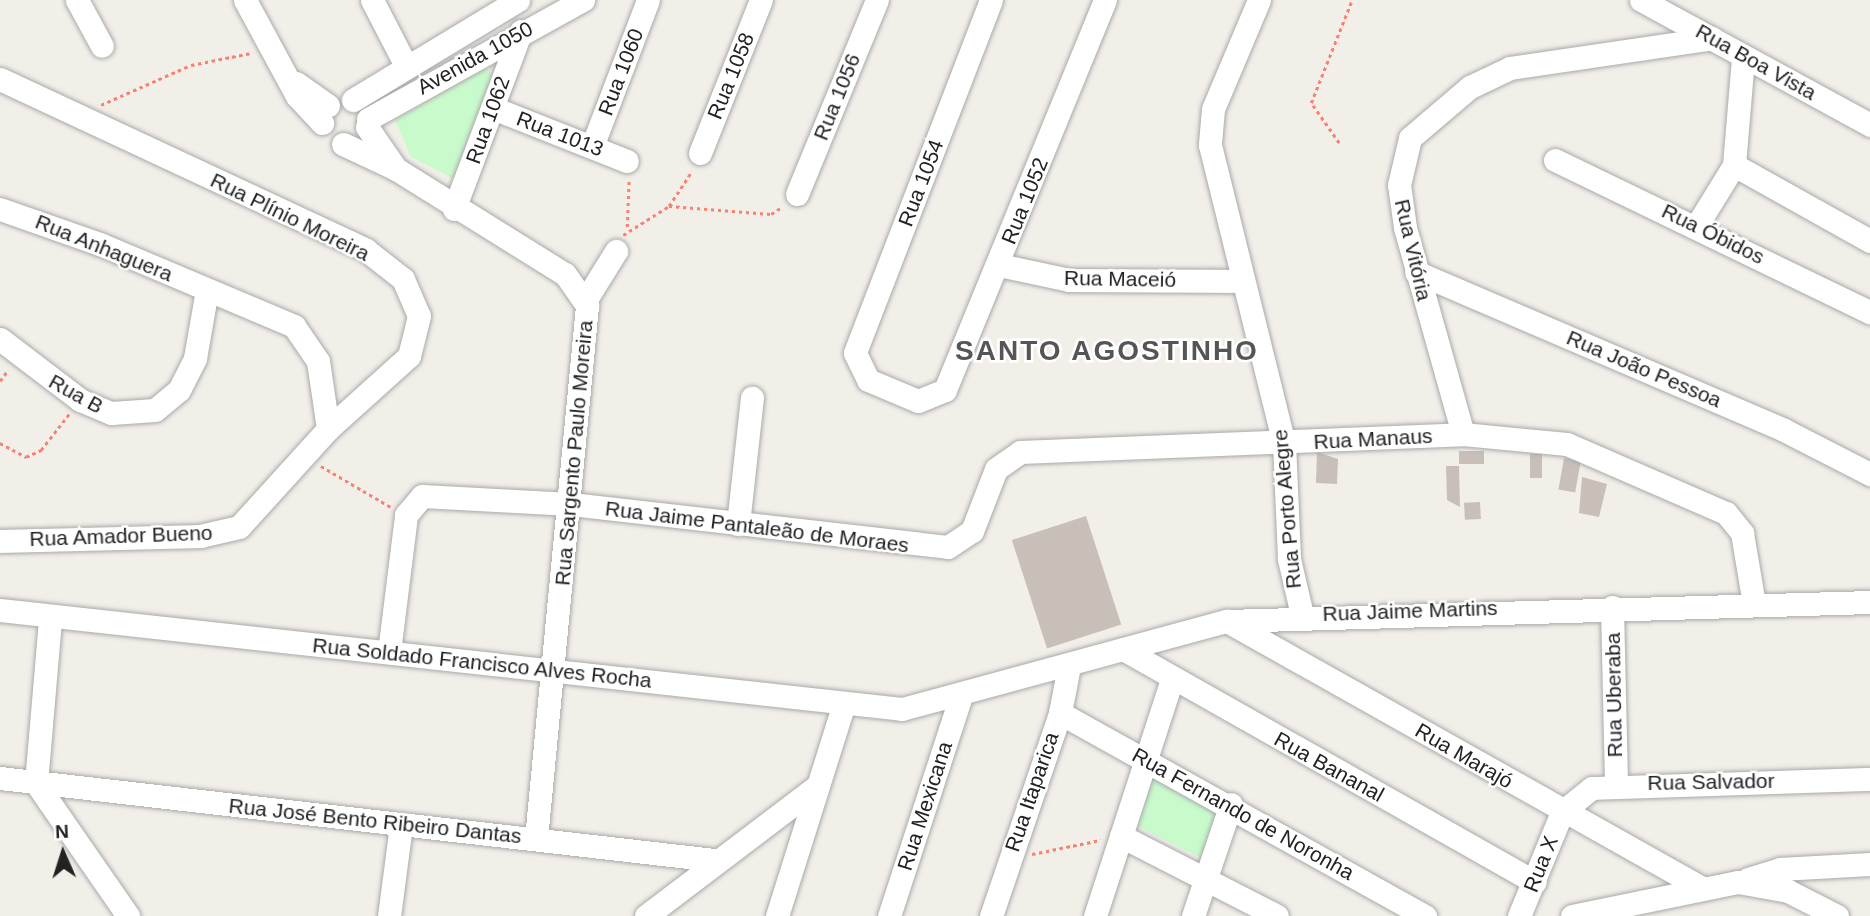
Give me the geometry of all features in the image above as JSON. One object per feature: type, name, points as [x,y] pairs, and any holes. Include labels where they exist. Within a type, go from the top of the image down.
[{"type":"street","points":[[77,0],[102,46]]},
{"type":"street","points":[[245,0],[288,77],[325,114],[331,140],[344,144],[358,140],[368,123],[353,100],[325,114]]},
{"type":"street","points":[[372,0],[405,64]]},
{"type":"street","name":"Avenida 1050","points":[[368,123],[520,31],[583,0]]},
{"type":"street","name":"Rua 1060","points":[[593,144],[648,0]]},
{"type":"street","name":"Rua 1058","points":[[700,153],[761,0]]},
{"type":"street","name":"Rua 1056","points":[[797,194],[877,0]]},
{"type":"street","name":"Rua 1054","points":[[938,397],[918,401],[868,380],[856,366],[855,353],[991,0]]},
{"type":"street","name":"Rua 1052","points":[[938,397],[999,265],[1105,0]]},
{"type":"street","name":"Rua Porto Alegre","points":[[1259,0],[1213,109],[1210,145],[1284,443],[1291,581],[1302,615]]},
{"type":"street","name":"Rua Boa Vista","points":[[1641,0],[1870,125]]},
{"type":"street","name":"Avenida 1050","points":[[353,100],[405,64],[505,3]]},
{"type":"street","name":"Rua 1062","points":[[454,209],[520,31]]},
{"type":"street","name":"Rua Vitória","points":[[1463,434],[1416,272],[1400,172],[1410,138],[1428,119],[1470,87],[1510,68],[1712,38]]},
{"type":"street","points":[[1698,225],[1734,165],[1744,57]]},
{"type":"street","name":"Rua Plínio Moreira","points":[[0,79],[80,120],[366,250],[403,279],[419,316],[409,356],[328,429]]},
{"type":"street","name":"Rua 1013","points":[[493,108],[593,144],[627,161]]},
{"type":"street","name":"Rua Sargento Paulo Moreira","points":[[368,123],[396,169]]},
{"type":"street","name":"Rua Sargento Paulo Moreira","points":[[344,144],[396,169],[454,209],[565,274],[585,301],[571,504],[536,839]]},
{"type":"street","name":"Rua Óbidos","points":[[1555,160],[1698,225],[1870,312]]},
{"type":"street","points":[[1734,165],[1870,241]]},
{"type":"street","name":"Rua Anhaguera","points":[[0,209],[207,290]]},
{"type":"street","points":[[585,301],[616,251]]},
{"type":"street","name":"Rua Maceió","points":[[999,265],[1069,280],[1243,281]]},
{"type":"street","name":"Rua João Pessoa","points":[[1416,272],[1784,430],[1870,474]]},
{"type":"street","points":[[207,290],[294,327],[310,344],[328,429]]},
{"type":"street","name":"Rua B","points":[[0,340],[80,400],[131,414],[155,410],[179,390],[195,358],[207,290]]},
{"type":"street","points":[[738,524],[752,398]]},
{"type":"street","name":"Rua Amador Bueno","points":[[0,541],[221,533],[253,515],[328,429]]},
{"type":"street","name":"Rua Manaus","points":[[962,542],[972,531],[996,469],[1020,452],[1463,434],[1567,444],[1726,513],[1742,533],[1754,604]]},
{"type":"street","name":"Rua Jaime Pantaleão de Moraes","points":[[406,515],[411,503],[438,493],[571,504],[931,548],[962,542]]},
{"type":"street","points":[[389,652],[406,515]]},
{"type":"street","name":"Rua Jaime Martins","points":[[961,696],[1227,621],[1302,615],[1870,602]]},
{"type":"street","name":"Rua Uberaba","points":[[1612,607],[1616,784]]},
{"type":"street","name":"Rua Soldado Francisco Alves Rocha","points":[[1,610],[50,619],[389,652],[902,709],[961,696]]},
{"type":"street","points":[[50,619],[37,783],[128,916]]},
{"type":"street","name":"Rua Marajó","points":[[1227,621],[1562,812],[1702,888]]},
{"type":"street","name":"Rua Bananal","points":[[1123,649],[1172,680],[1535,882]]},
{"type":"street","name":"Rua Itaparica","points":[[991,916],[1060,713],[1069,666]]},
{"type":"street","points":[[1095,916],[1121,836],[1142,758],[1172,680]]},
{"type":"street","name":"Rua Mexicana","points":[[889,916],[961,696]]},
{"type":"street","points":[[777,916],[844,703]]},
{"type":"street","name":"Rua Fernando de Noronha","points":[[1060,713],[1231,804],[1425,916]]},
{"type":"street","name":"Rua José Bento Ribeiro Dantas","points":[[0,778],[714,860]]},
{"type":"street","name":"Rua Salvador","points":[[1562,812],[1575,797],[1616,784],[1870,779]]},
{"type":"street","points":[[646,916],[714,860],[816,787]]},
{"type":"street","points":[[1193,916],[1205,874],[1231,804]]},
{"type":"street","name":"Rua X","points":[[1519,916],[1562,812]]},
{"type":"street","points":[[389,916],[401,825]]},
{"type":"street","points":[[1121,836],[1205,874],[1277,916]]},
{"type":"street","points":[[1572,916],[1738,882],[1780,869],[1870,864]]},
{"type":"street","points":[[1738,882],[1788,891],[1836,916]]},
{"type":"path","points":[[1339,143],[1311,103],[1352,0]]},
{"type":"path","points":[[80,120],[112,96],[155,86],[191,65],[271,49]]},
{"type":"path","points":[[627,227],[669,205],[684,190],[700,153]]},
{"type":"path","points":[[616,251],[627,227],[627,161]]},
{"type":"path","points":[[669,205],[771,214],[797,194]]},
{"type":"path","points":[[0,443],[26,457],[41,450],[80,400]]},
{"type":"path","points":[[303,455],[406,515]]},
{"type":"path","points":[[1009,859],[1121,836]]},
{"type":"green space","points":[[485,68],[499,77],[454,179],[411,157],[395,120]]},
{"type":"green space","points":[[1151,776],[1219,808],[1203,859],[1135,825]]},
{"type":"building","points":[[1459,451],[1484,451],[1484,464],[1459,464]]},
{"type":"building","points":[[1317,452],[1338,459],[1337,484],[1316,483]]},
{"type":"building","points":[[1530,454],[1542,454],[1542,478],[1530,478]]},
{"type":"building","points":[[1564,458],[1581,461],[1575,492],[1558,490]]},
{"type":"building","points":[[1446,466],[1459,466],[1460,507],[1447,500]]},
{"type":"building","points":[[1582,477],[1607,484],[1599,517],[1579,513]]},
{"type":"building","points":[[1480,502],[1481,519],[1465,520],[1464,503]]},
{"type":"building","points":[[1086,516],[1121,624],[1047,649],[1012,540]]},
{"type":"district","name":"SANTO AGOSTINHO","points":[[1107,351]]}]
